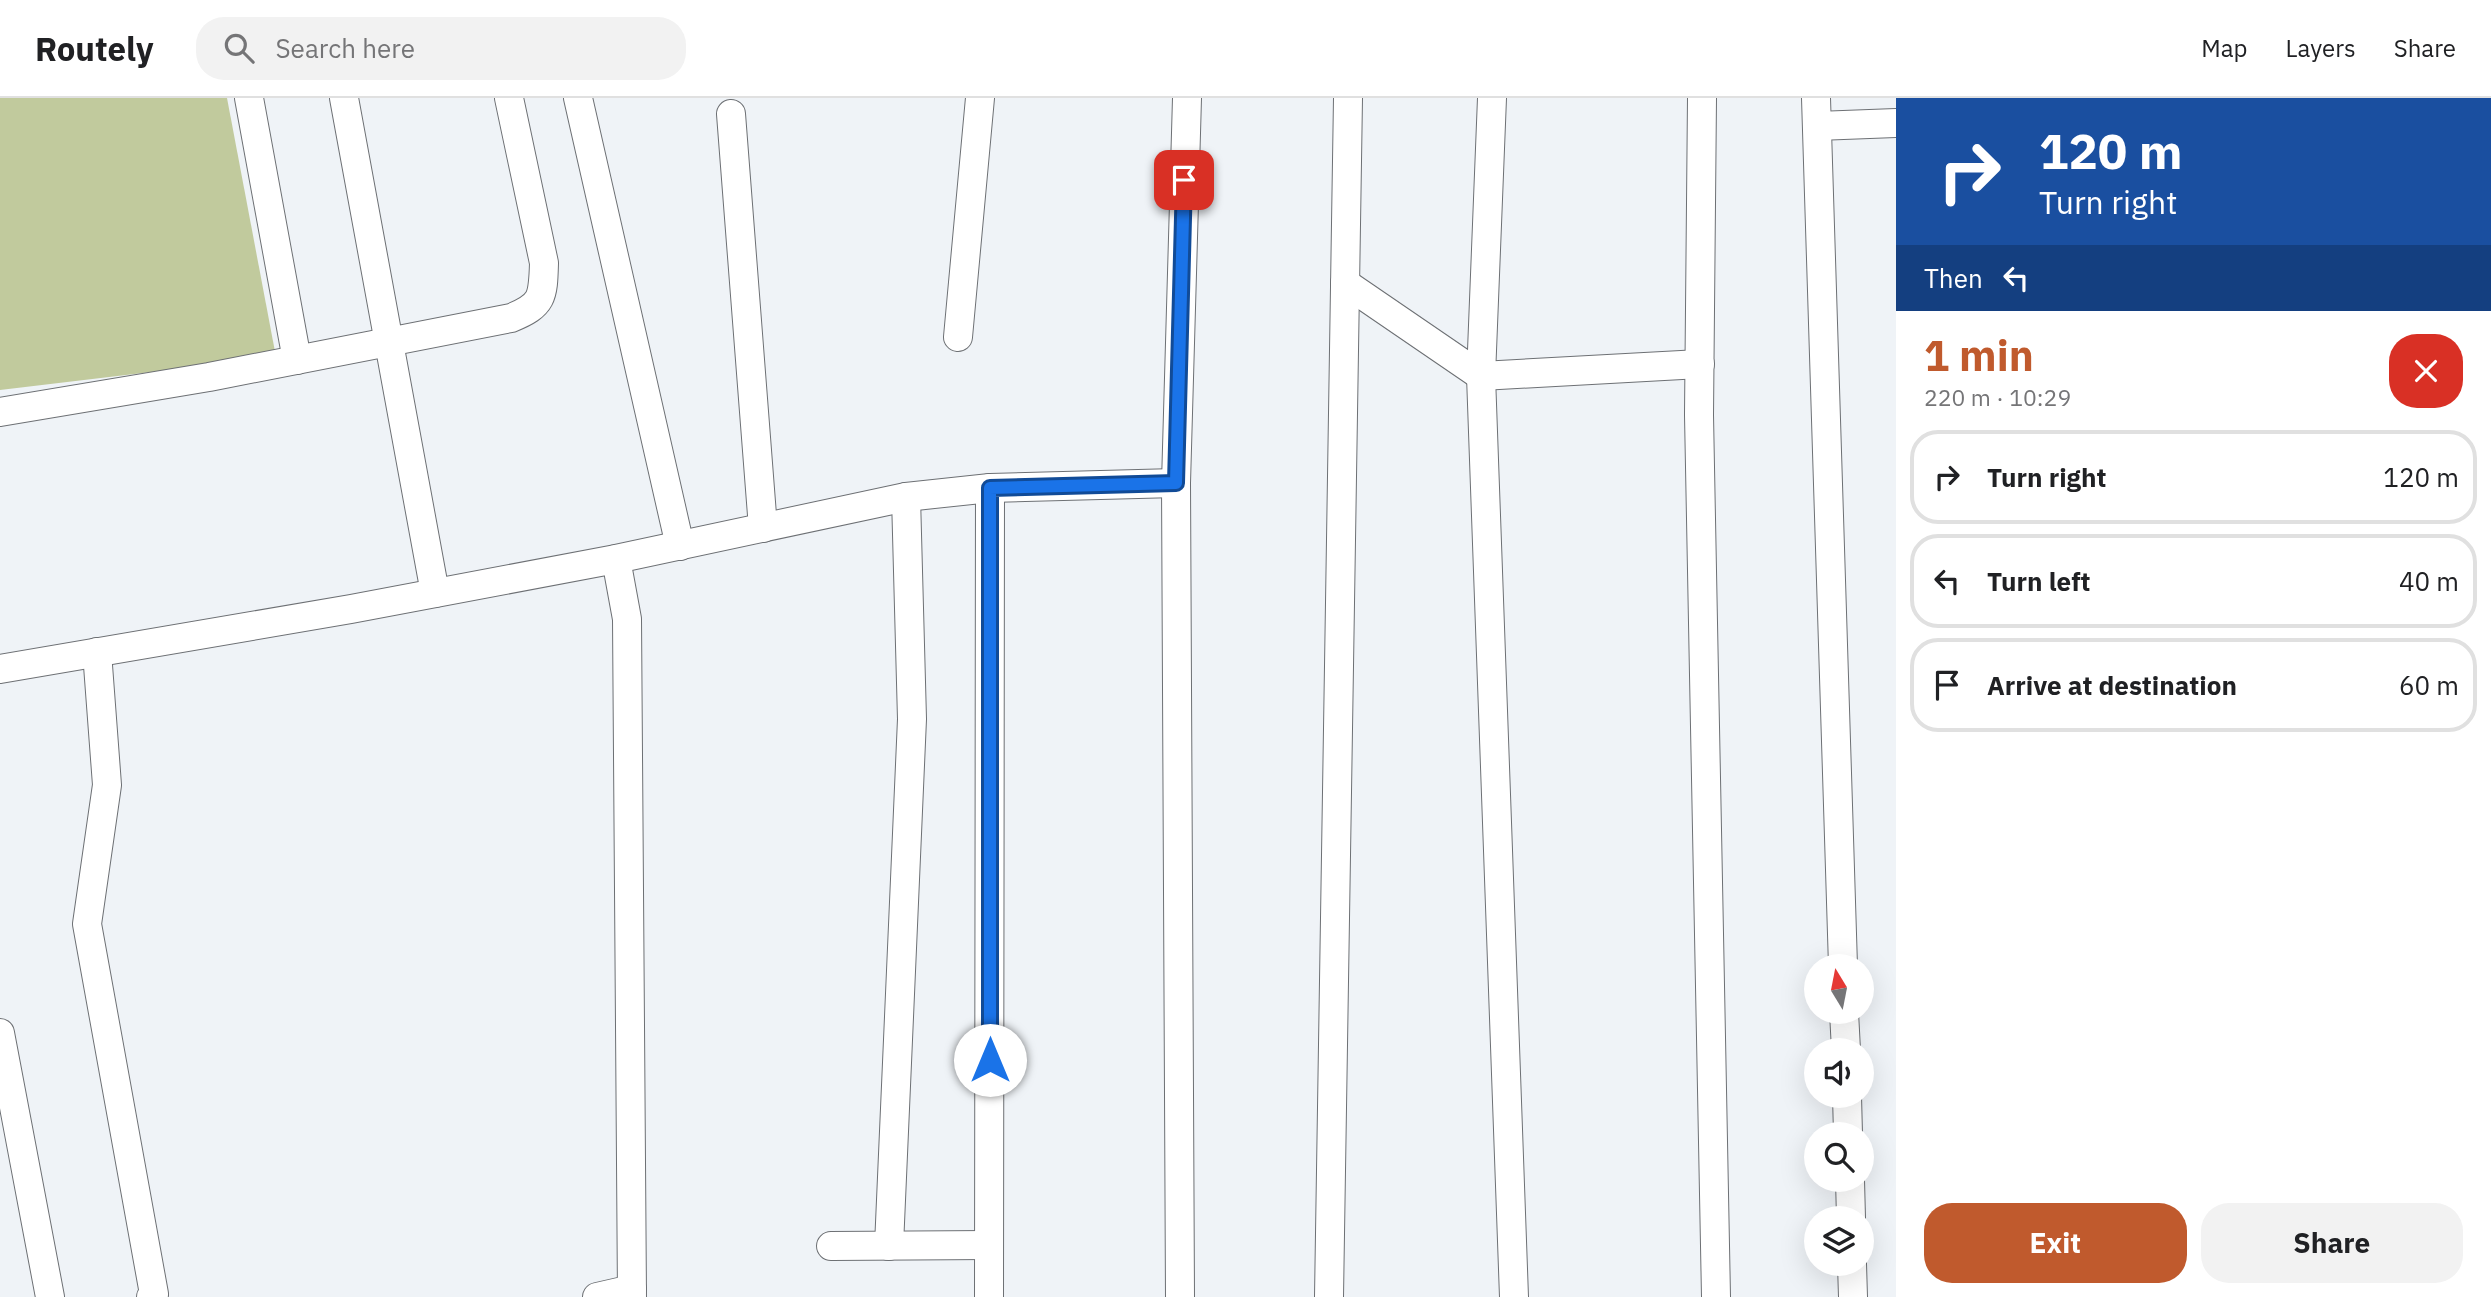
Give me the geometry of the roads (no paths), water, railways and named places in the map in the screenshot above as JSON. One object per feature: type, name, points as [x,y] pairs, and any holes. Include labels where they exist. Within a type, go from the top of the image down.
[{"type":"street","points":[[249,98],[297,360]]},
{"type":"street","points":[[344,98],[435,593]]},
{"type":"street","points":[[0,411],[297,360],[511,318],[533,309],[543,289],[544,263],[509,98]]},
{"type":"street","points":[[578,98],[680,546]]},
{"type":"street","points":[[958,337],[980,98]]},
{"type":"street","points":[[1180,1297],[1176,483],[1187,98]]},
{"type":"street","points":[[1329,1297],[1348,98]]},
{"type":"street","points":[[1492,98],[1481,376],[1514,1297]]},
{"type":"street","points":[[1702,98],[1700,365],[1716,1297]]},
{"type":"street","points":[[1816,98],[1843,954]]},
{"type":"street","points":[[731,114],[763,528]]},
{"type":"street","points":[[1817,126],[1896,123]]},
{"type":"street","points":[[1345,283],[1481,376],[1700,365]]},
{"type":"street","points":[[0,669],[616,559],[906,497],[990,488],[1176,483]]},
{"type":"street","points":[[989,1297],[990,488]]},
{"type":"street","points":[[890,1246],[912,719],[906,497]]},
{"type":"street","points":[[597,1297],[632,1293],[627,619],[616,559]]},
{"type":"street","points":[[97,652],[107,785],[87,924],[155,1294],[151,1297]]},
{"type":"street","points":[[0,1033],[50,1297]]},
{"type":"street","points":[[831,1246],[989,1245]]},
{"type":"street","points":[[1852,1276],[1853,1297]]}]
